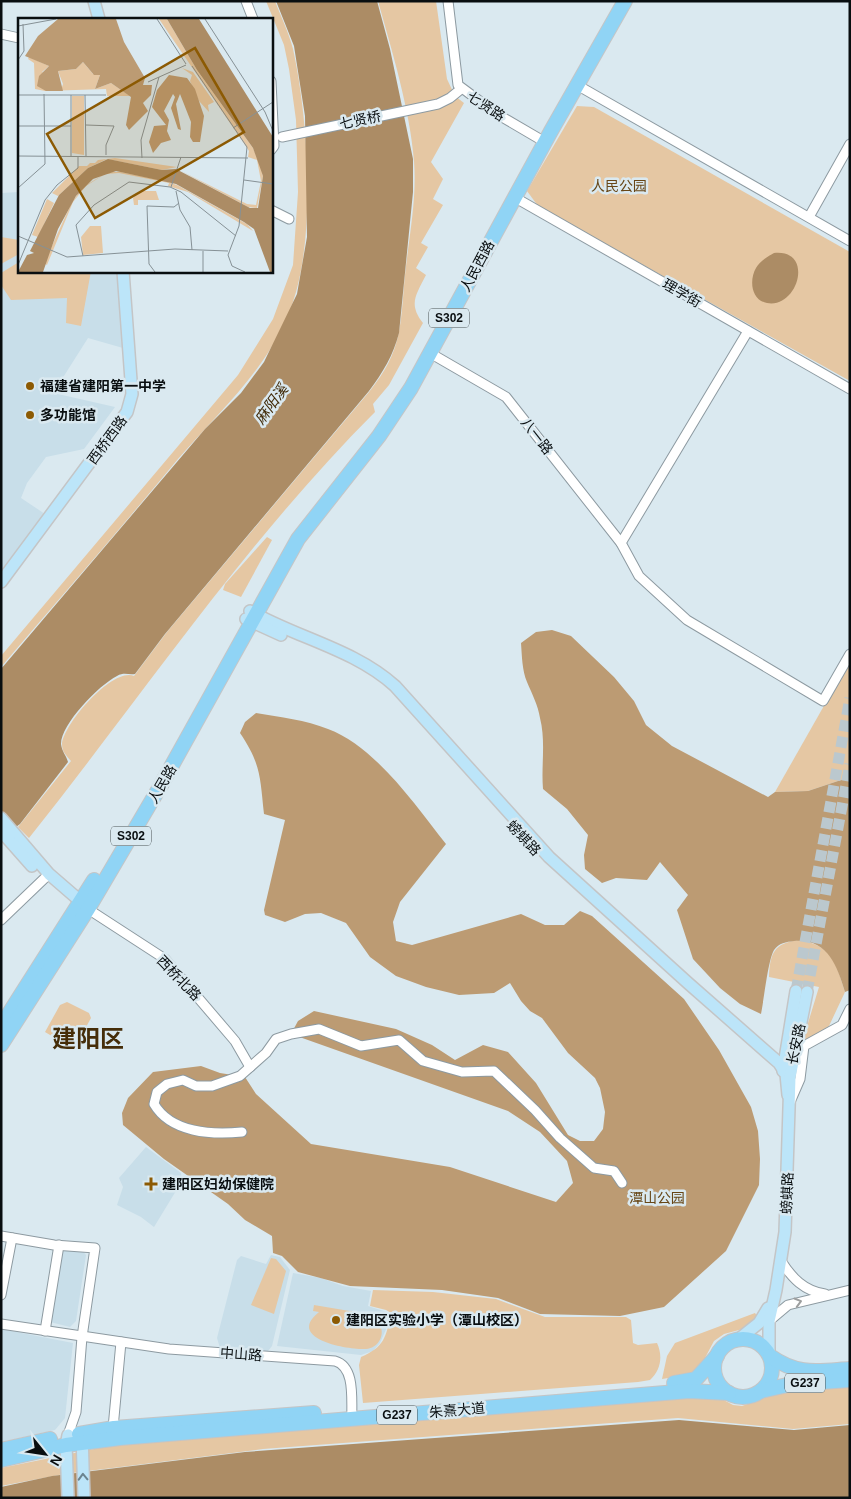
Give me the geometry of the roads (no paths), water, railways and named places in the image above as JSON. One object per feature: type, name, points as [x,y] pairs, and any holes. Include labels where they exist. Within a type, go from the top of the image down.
[{"type":"highway","name":"人民西路","points":[[251,617],[305,516],[373,429],[404,384],[615,1]]},
{"type":"highway","name":"人民西路","points":[[251,617],[298,539],[379,436],[411,388],[514,197],[625,1]]},
{"type":"highway","name":"人民路","points":[[1,1045],[251,617]]},
{"type":"highway","name":"人民路","points":[[1,1026],[83,906]]},
{"type":"highway","name":"G237","points":[[717,1356],[726,1344],[739,1339],[753,1340],[786,1366],[800,1371],[850,1369]]},
{"type":"highway","name":"G237","points":[[761,1391],[772,1375],[770,1355]]},
{"type":"highway","points":[[717,1356],[715,1372],[717,1380],[729,1393]]},
{"type":"highway","name":"朱熹大道","points":[[74,1439],[689,1382],[702,1375],[717,1356]]},
{"type":"highway","name":"G237","points":[[729,1393],[745,1397],[761,1391],[792,1384],[850,1380]]},
{"type":"highway","name":"朱熹大道","points":[[74,1439],[113,1428],[352,1414],[689,1390],[729,1393]]},
{"type":"highway","name":"G237","points":[[1,1450],[74,1439]]},
{"type":"highway","name":"G237","points":[[1,1460],[74,1439]]},
{"type":"main road","points":[[94,1],[99,18]]},
{"type":"main road","name":"西桥西路","points":[[1,582],[127,412],[132,394],[124,272]]},
{"type":"main road","name":"螃蜞路","points":[[251,617],[342,659],[382,682],[532,848],[568,883],[773,1057],[786,1096],[787,1188],[781,1261],[774,1290]]},
{"type":"main road","points":[[1,818],[22,850]]},
{"type":"main road","points":[[1,831],[47,876],[83,906]]},
{"type":"main road","name":"长安路","points":[[786,1096],[792,1040],[801,991]]},
{"type":"main road","points":[[773,1057],[792,1040]]},
{"type":"main road","points":[[773,1057],[777,1050],[792,1040]]},
{"type":"main road","name":"长安路","points":[[773,1057],[786,1096]]},
{"type":"main road","points":[[770,1355],[769,1321],[779,1254],[783,1197],[786,1096]]},
{"type":"main road","points":[[739,1339],[759,1323],[768,1308],[774,1290]]},
{"type":"main road","points":[[74,1439],[83,1457],[84,1498]]},
{"type":"main road","points":[[68,1498],[66,1460],[74,1439]]},
{"type":"street","points":[[246,1],[253,18]]},
{"type":"street","name":"七贤路","points":[[448,1],[456,80],[461,90],[538,138]]},
{"type":"street","points":[[1,34],[18,38]]},
{"type":"street","points":[[577,85],[850,241]]},
{"type":"street","name":"七贤桥","points":[[282,137],[438,104],[461,90]]},
{"type":"street","points":[[809,217],[850,144]]},
{"type":"street","name":"理学街","points":[[514,197],[850,389]]},
{"type":"street","points":[[272,210],[289,219]]},
{"type":"street","points":[[621,543],[748,330]]},
{"type":"street","name":"八一路","points":[[430,353],[506,397],[621,543],[639,576],[686,620],[822,701],[850,654]]},
{"type":"street","points":[[1,920],[47,876]]},
{"type":"street","name":"西桥北路","points":[[83,906],[165,960],[235,1041],[250,1067]]},
{"type":"street","points":[[786,1096],[795,1095],[800,1079],[804,1046],[842,1025],[850,1008]]},
{"type":"street","points":[[242,1132],[219,1134],[176,1125],[161,1116],[154,1104],[157,1092],[167,1084],[182,1080],[196,1086],[212,1086],[240,1076],[266,1053],[276,1039],[319,1029],[361,1046],[399,1040],[423,1061],[462,1072],[494,1071],[535,1110],[560,1138],[594,1168],[614,1171],[622,1183]]},
{"type":"street","points":[[1,1236],[59,1245],[95,1248],[82,1337],[74,1439]]},
{"type":"street","points":[[1,1294],[12,1238]]},
{"type":"street","points":[[45,1331],[59,1245]]},
{"type":"street","points":[[781,1261],[790,1276],[804,1288],[833,1295]]},
{"type":"street","points":[[769,1321],[788,1305],[850,1290]]},
{"type":"street","name":"中山路","points":[[1,1324],[169,1349],[341,1363],[349,1373],[352,1414]]},
{"type":"street","points":[[113,1428],[121,1342]]},
{"type":"street","points":[[74,1439],[76,1412]]},
{"type":"water","name":"麻阳溪","points":[[276,1],[377,1],[390,49],[413,159],[413,192],[397,341],[387,364],[369,391],[165,634],[135,674],[122,674],[109,681],[91,696],[74,716],[67,726],[61,744],[68,762],[20,824],[1,838],[1,669],[205,429],[241,393],[264,362],[297,294],[307,237],[305,116],[294,46]]},
{"type":"water","points":[[774,253],[787,254],[795,260],[798,269],[798,279],[794,289],[787,297],[778,302],[767,303],[758,298],[752,284],[756,268]]},
{"type":"water","points":[[679,1420],[794,1430],[850,1425],[850,1498],[1,1498],[1,1487],[52,1476],[245,1452]]},
{"type":"tunnel","points":[[796,991],[850,698]]},
{"type":"tunnel","points":[[807,992],[850,764]]},
{"type":"place","name":"福建省建阳第一中学","points":[[30,386]]},
{"type":"place","name":"多功能馆","points":[[30,415]]},
{"type":"place","name":"建阳区妇幼保健院","points":[[151,1184]]},
{"type":"place","name":"建阳区实验小学（潭山校区）","points":[[336,1320]]},
{"type":"district","name":"建阳区","points":[[88,1038]]},
{"type":"park label","name":"人民公园","points":[[619,186]]},
{"type":"park label","name":"潭山公园","points":[[657,1198]]}]
